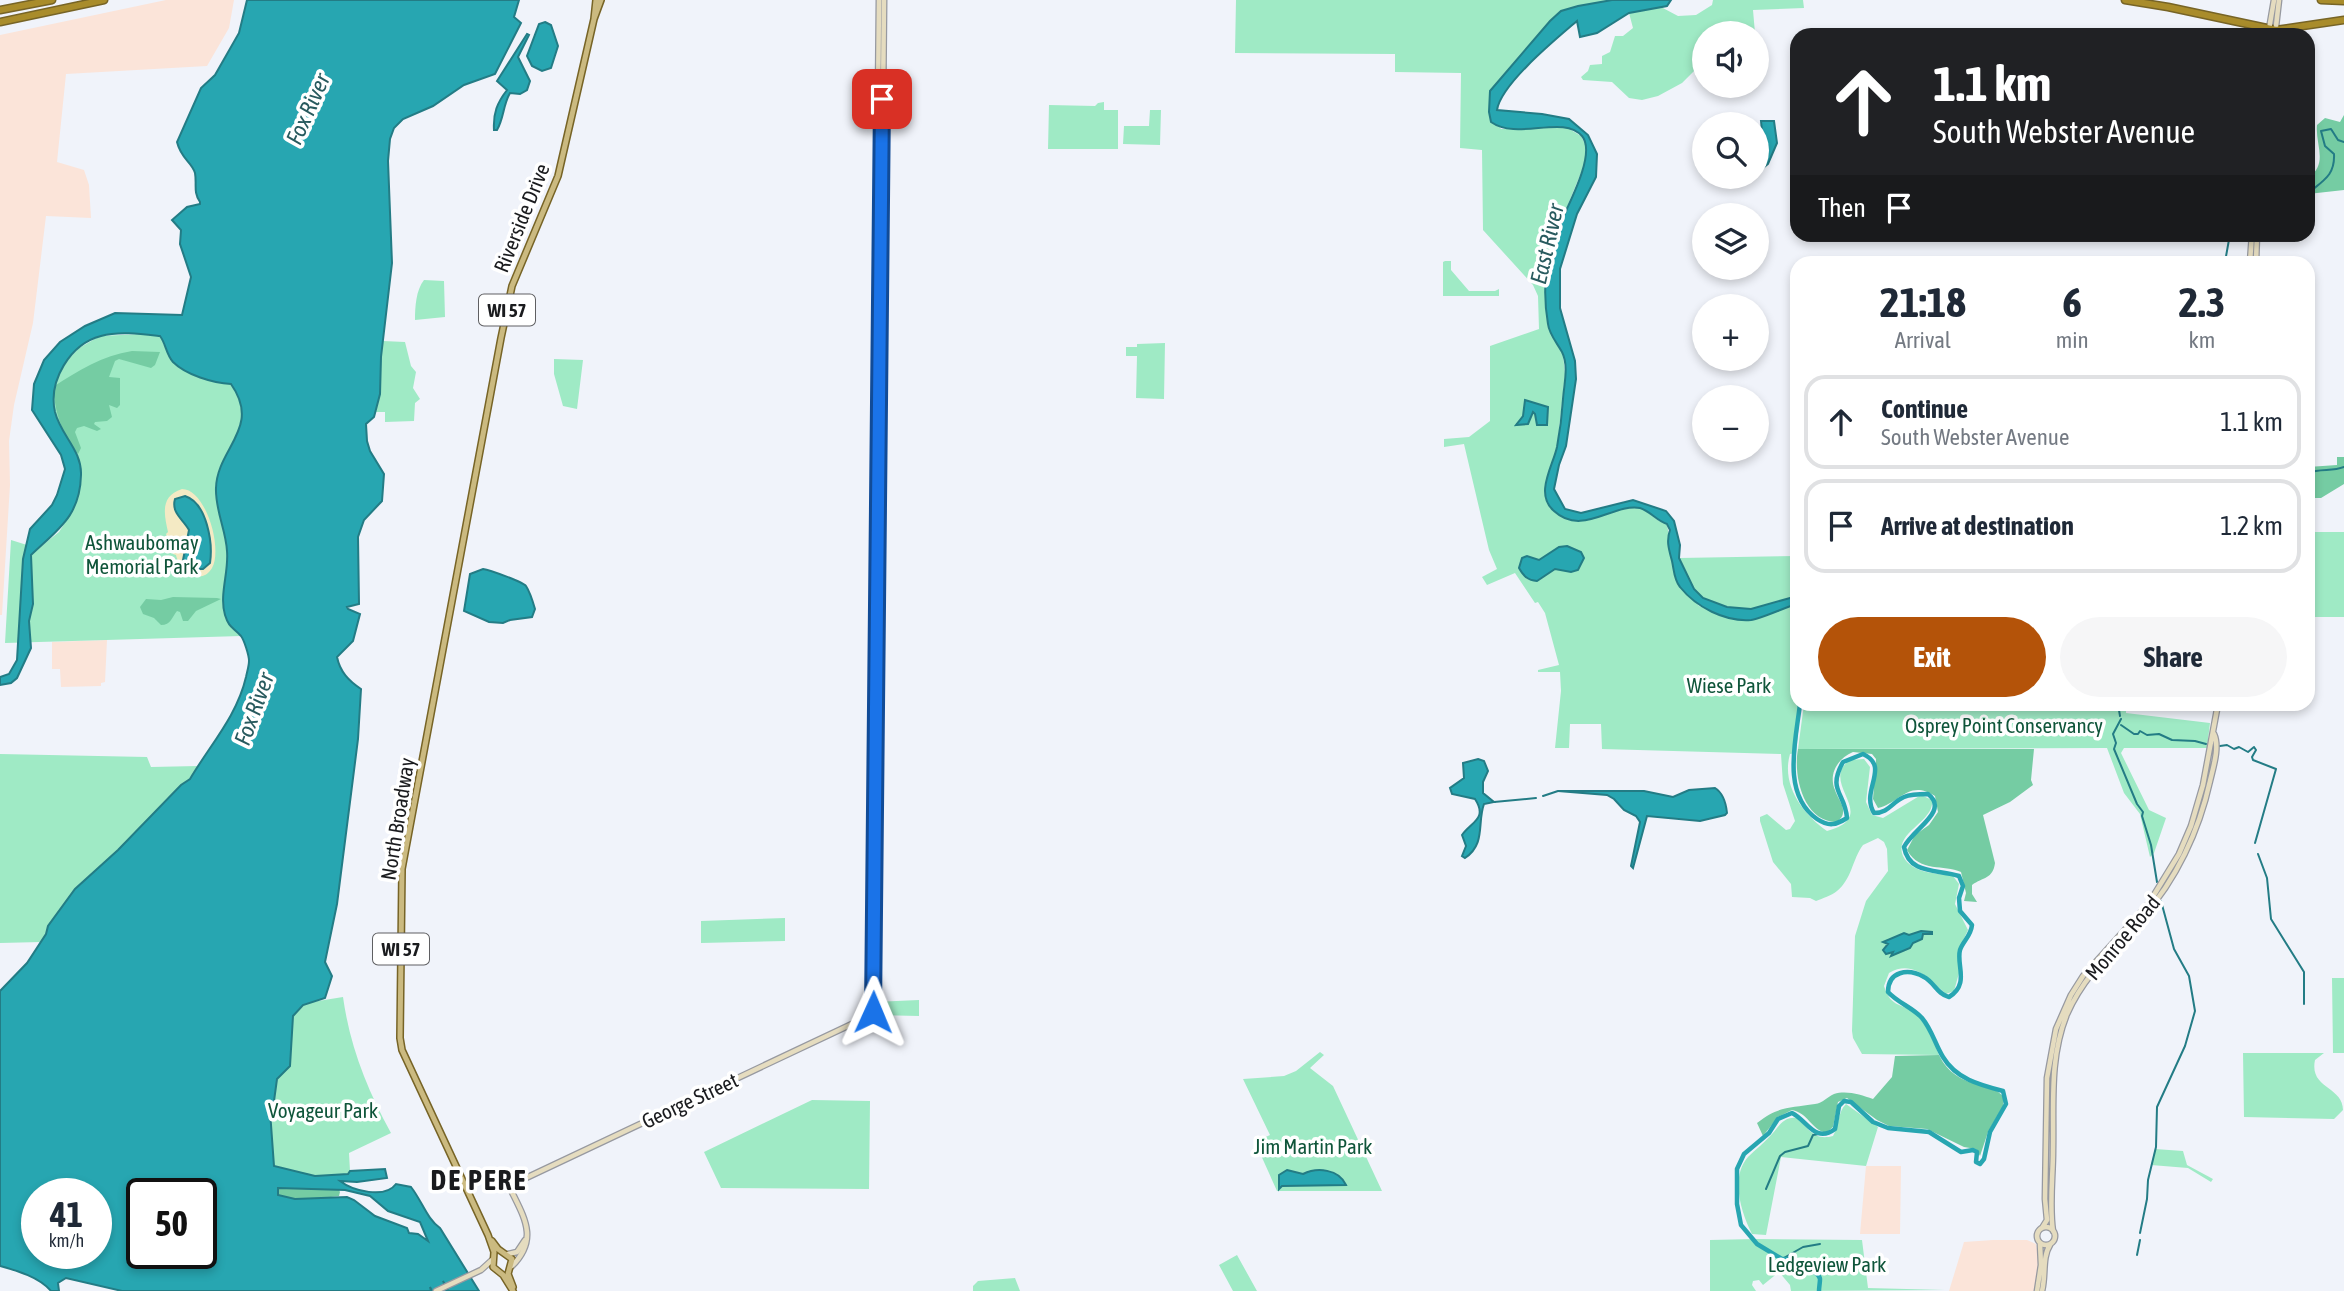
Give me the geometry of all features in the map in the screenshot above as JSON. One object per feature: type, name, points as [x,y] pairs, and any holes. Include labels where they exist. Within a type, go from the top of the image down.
[{"type":"highway","points":[[0,10],[52,0]]},
{"type":"highway","points":[[0,22],[104,0]]},
{"type":"highway","points":[[2125,0],[2168,6],[2258,28]]},
{"type":"highway","points":[[2321,0],[2344,1]]},
{"type":"highway","points":[[2299,28],[2344,20]]},
{"type":"main road","name":"Riverside Drive","points":[[454,595],[512,286],[558,176],[598,0]]},
{"type":"main road","points":[[879,199],[878,60],[882,0]]},
{"type":"main road","points":[[871,1015],[882,0]]},
{"type":"main road","points":[[2271,28],[2274,0]]},
{"type":"main road","points":[[2272,28],[2279,0]]},
{"type":"main road","points":[[871,1015],[875,563]]},
{"type":"main road","name":"North Broadway","points":[[454,595],[402,869],[400,1038],[406,1061],[488,1235]]},
{"type":"main road","name":"Monroe Road","points":[[2053,1231],[2053,1079],[2061,1031],[2075,997],[2087,979],[2153,906],[2184,856],[2206,801],[2214,759],[2217,711]]},
{"type":"main road","name":"Monroe Road","points":[[2042,1228],[2047,1214],[2047,1078],[2056,1029],[2083,976],[2149,903],[2179,854],[2199,799],[2210,740],[2214,734]]},
{"type":"main road","points":[[845,1027],[865,1014],[869,1008]]},
{"type":"main road","name":"George Street","points":[[527,1236],[524,1220],[509,1186],[871,1015]]},
{"type":"main road","points":[[2047,1227],[2053,1231],[2055,1239],[2046,1253],[2046,1274],[2040,1291],[2040,1243],[2037,1234],[2047,1227]]},
{"type":"main road","name":"WI 57","points":[[488,1235],[498,1249],[507,1254]]},
{"type":"main road","name":"WI 57","points":[[488,1235],[493,1267],[498,1272]]},
{"type":"main road","points":[[436,1291],[481,1270],[500,1253],[520,1250],[527,1236]]},
{"type":"main road","points":[[481,1270],[498,1272],[511,1267],[525,1250],[527,1236]]},
{"type":"main road","points":[[2040,1243],[2050,1244]]},
{"type":"main road","points":[[507,1254],[512,1259],[509,1275],[514,1291]]},
{"type":"main road","points":[[498,1272],[514,1291]]},
{"type":"shaded area","points":[[166,0],[234,0],[229,28],[207,66],[66,74],[57,162],[84,170],[89,185],[91,218],[46,216],[33,323],[14,405],[9,441],[10,485],[0,615],[0,35]]},
{"type":"shaded area","points":[[107,640],[105,682],[101,683],[101,686],[61,687],[60,669],[52,669],[52,642]]},
{"type":"shaded area","points":[[1866,1166],[1901,1166],[1900,1234],[1860,1234]]},
{"type":"shaded area","points":[[2027,1240],[2036,1244],[2039,1262],[2035,1291],[1949,1291],[1964,1242]]},
{"type":"green space","name":"Wiese Park","points":[[1236,0],[1612,0],[1572,9],[1550,21],[1490,91],[1489,112],[1501,129],[1566,127],[1581,136],[1586,146],[1585,163],[1555,236],[1545,285],[1556,343],[1563,354],[1565,374],[1557,449],[1545,489],[1548,503],[1565,517],[1642,508],[1667,524],[1676,579],[1699,606],[1754,620],[1790,606],[1790,711],[1800,711],[1796,753],[1790,754],[1789,777],[1791,788],[1802,807],[1827,831],[1843,825],[1850,817],[1850,808],[1840,779],[1842,769],[1850,760],[1864,759],[1870,767],[1866,802],[1872,815],[1883,818],[1921,795],[1932,800],[1927,815],[1904,840],[1901,848],[1903,856],[1912,866],[1953,876],[1959,884],[1955,904],[1968,930],[1958,951],[1959,973],[1954,991],[1946,994],[1927,977],[1906,968],[1889,973],[1884,986],[1894,1002],[1921,1019],[1939,1055],[1862,1054],[1853,1038],[1855,936],[1866,901],[1888,871],[1887,849],[1884,842],[1878,838],[1863,845],[1846,881],[1830,896],[1816,901],[1792,897],[1791,884],[1773,862],[1760,821],[1760,817],[1767,814],[1786,830],[1790,829],[1795,821],[1783,784],[1781,754],[1602,749],[1601,724],[1570,724],[1569,748],[1555,748],[1561,691],[1560,672],[1538,672],[1559,665],[1545,613],[1515,573],[1487,585],[1482,577],[1497,569],[1489,550],[1464,444],[1444,447],[1444,439],[1469,437],[1490,421],[1490,346],[1539,329],[1538,296],[1533,285],[1483,230],[1482,150],[1460,148],[1461,73],[1395,72],[1395,54],[1235,53]]},
{"type":"green space","points":[[1713,0],[1803,0],[1804,8],[1753,10],[1754,21],[1692,21],[1692,73],[1682,83],[1658,96],[1642,100],[1629,98],[1612,82],[1583,80],[1581,77],[1590,65],[1602,64],[1602,56],[1610,52],[1615,36],[1623,36],[1633,28],[1629,13],[1661,7],[1678,16],[1696,15],[1712,5]]},
{"type":"green space","points":[[1104,102],[1104,110],[1118,110],[1118,149],[1048,149],[1049,105],[1095,106]]},
{"type":"green space","points":[[1150,110],[1161,110],[1160,145],[1123,144],[1124,126],[1149,126]]},
{"type":"green space","points":[[2344,115],[2344,190],[2315,193],[2315,170],[2320,160],[2317,125],[2325,118],[2340,122]]},
{"type":"green space","points":[[1445,261],[1451,261],[1451,270],[1469,291],[1499,289],[1499,296],[1443,296]]},
{"type":"green space","points":[[424,280],[444,281],[445,317],[415,320],[418,294]]},
{"type":"green space","name":"Ashwaubomay Memorial Park","points":[[100,336],[160,336],[167,352],[221,383],[231,384],[239,398],[241,423],[220,469],[216,492],[228,551],[224,608],[230,625],[241,636],[5,643],[11,540],[27,545],[34,552],[59,532],[72,512],[63,433],[55,411],[53,387],[64,364],[79,348]]},
{"type":"green space","points":[[383,341],[405,342],[411,366],[416,372],[413,388],[420,399],[415,403],[414,421],[385,422],[385,412],[376,412]]},
{"type":"green space","points":[[1165,343],[1164,399],[1136,398],[1137,356],[1126,356],[1126,347]]},
{"type":"green space","points":[[132,351],[160,352],[151,368],[119,359],[115,361],[109,377],[120,378],[120,405],[117,408],[109,405],[112,417],[107,421],[95,422],[101,429],[97,431],[84,426],[77,428],[75,432],[81,448],[78,454],[60,423],[53,387],[91,364]]},
{"type":"green space","points":[[554,359],[583,360],[577,409],[563,406],[554,374]]},
{"type":"green space","points":[[2337,457],[2344,457],[2344,484],[2321,498],[2315,498],[2315,467],[2337,465]]},
{"type":"green space","points":[[2315,532],[2344,532],[2344,617],[2315,617]]},
{"type":"green space","points":[[1790,556],[1790,598],[1751,609],[1727,607],[1703,598],[1694,589],[1679,558]]},
{"type":"green space","points":[[173,597],[221,599],[196,611],[188,621],[183,621],[177,611],[164,625],[143,614],[140,607],[146,599],[161,600]]},
{"type":"green space","name":"Osprey Point Conservancy","points":[[1803,711],[2126,711],[2210,723],[2207,748],[2124,748],[2121,753],[2149,810],[2166,818],[2154,853],[2150,857],[2140,814],[2124,793],[2107,748],[1798,749]]},
{"type":"green space","points":[[1798,749],[2034,749],[2031,780],[2033,785],[2010,802],[1983,815],[1994,868],[1990,875],[1972,885],[1972,894],[1977,902],[1964,901],[1966,893],[1961,872],[1925,865],[1912,857],[1907,850],[1915,835],[1929,825],[1938,812],[1935,796],[1926,791],[1911,791],[1878,808],[1873,799],[1876,759],[1872,754],[1853,752],[1839,762],[1833,778],[1843,809],[1842,815],[1837,822],[1825,820],[1808,806],[1803,795],[1797,771]]},
{"type":"green space","points":[[0,754],[147,757],[151,767],[198,766],[190,779],[75,889],[48,926],[41,942],[0,943]]},
{"type":"green space","points":[[785,918],[785,941],[701,943],[701,921]]},
{"type":"green space","points":[[2332,978],[2344,978],[2344,1053],[2333,1053]]},
{"type":"green space","name":"Voyageur Park","points":[[343,997],[350,1033],[361,1067],[391,1133],[349,1153],[349,1174],[315,1176],[273,1166],[270,1111],[277,1079],[290,1066],[293,1016],[303,1005]]},
{"type":"green space","points":[[919,1000],[919,1016],[874,1015],[874,1002]]},
{"type":"green space","name":"Jim Martin Park","points":[[1320,1052],[1324,1055],[1310,1068],[1333,1086],[1382,1191],[1277,1191],[1255,1142],[1270,1135],[1243,1079],[1284,1076],[1296,1071]]},
{"type":"green space","points":[[2243,1053],[2324,1053],[2315,1060],[2314,1069],[2321,1082],[2338,1096],[2343,1110],[2334,1119],[2244,1117]]},
{"type":"green space","points":[[1939,1055],[1955,1075],[1992,1089],[2004,1098],[2003,1106],[1988,1132],[1980,1156],[1976,1149],[1964,1147],[1927,1129],[1889,1126],[1847,1098],[1838,1102],[1833,1127],[1826,1133],[1802,1114],[1792,1110],[1778,1117],[1763,1136],[1757,1123],[1778,1111],[1818,1103],[1834,1094],[1854,1094],[1873,1099],[1892,1077],[1895,1056]]},
{"type":"green space","points":[[812,1100],[870,1101],[869,1189],[721,1188],[704,1152]]},
{"type":"green space","points":[[1846,1104],[1878,1127],[1866,1166],[1781,1157],[1766,1235],[1752,1234],[1741,1206],[1738,1185],[1739,1175],[1748,1157],[1782,1122],[1789,1119],[1797,1118],[1821,1137],[1833,1136]]},
{"type":"green space","points":[[2155,1149],[2183,1151],[2187,1165],[2213,1179],[2211,1182],[2188,1168],[2151,1165]]},
{"type":"green space","points":[[278,1188],[340,1192],[339,1196],[300,1199],[277,1195]]},
{"type":"green space","name":"Ledgeview Park","points":[[1710,1240],[1862,1240],[1868,1288],[1945,1290],[1791,1291],[1790,1285],[1779,1272],[1763,1285],[1759,1280],[1753,1281],[1752,1285],[1756,1291],[1710,1291]]},
{"type":"green space","points":[[1237,1255],[1257,1291],[1233,1291],[1219,1265]]},
{"type":"green space","points":[[1015,1278],[1020,1291],[973,1291],[973,1286],[978,1281]]},
{"type":"sand","points":[[182,489],[191,492],[205,509],[214,535],[215,559],[212,568],[202,576],[191,574],[181,566],[173,554],[170,539],[166,534],[165,506],[170,496]]},
{"type":"water","name":"Fox River","points":[[247,0],[519,0],[514,17],[521,23],[495,74],[464,85],[433,106],[403,119],[394,128],[390,139],[388,161],[392,263],[381,357],[380,394],[374,417],[366,424],[370,451],[384,474],[382,501],[364,520],[358,537],[359,604],[347,607],[360,614],[353,641],[337,657],[346,676],[361,689],[358,739],[337,904],[325,962],[332,976],[325,998],[303,1005],[293,1016],[290,1066],[277,1079],[270,1111],[274,1166],[315,1176],[385,1169],[387,1178],[340,1181],[369,1192],[391,1189],[396,1184],[411,1187],[479,1291],[448,1291],[443,1281],[447,1291],[432,1291],[430,1287],[431,1291],[122,1291],[66,1278],[58,1283],[59,1291],[51,1291],[34,1278],[0,1266],[0,991],[27,963],[46,934],[48,926],[75,889],[190,779],[236,705],[249,661],[242,638],[228,622],[223,607],[227,551],[216,496],[218,474],[240,426],[242,413],[239,399],[231,384],[200,378],[178,367],[160,336],[115,334],[90,340],[80,347],[71,355],[58,376],[55,412],[78,458],[80,489],[72,512],[58,530],[31,555],[31,648],[17,678],[11,683],[0,685],[0,677],[9,674],[17,660],[23,559],[30,529],[52,505],[65,469],[61,455],[32,410],[34,384],[44,360],[60,342],[85,326],[115,313],[182,315],[191,277],[180,244],[181,230],[172,220],[187,207],[200,202],[195,173],[177,142],[201,88],[215,75],[239,33]],"holes":[[[278,1188],[345,1190],[370,1196],[388,1211],[420,1222],[428,1241],[418,1234],[409,1233],[407,1228],[375,1216],[347,1197],[295,1199],[278,1195]]]},
{"type":"water","points":[[1612,0],[1671,0],[1667,6],[1629,13],[1597,33],[1580,37],[1577,21],[1519,75],[1501,99],[1497,110],[1569,119],[1588,135],[1597,154],[1596,177],[1577,214],[1560,269],[1560,308],[1575,361],[1576,379],[1566,446],[1554,489],[1565,509],[1581,513],[1633,500],[1666,511],[1674,521],[1680,545],[1679,558],[1694,589],[1703,598],[1727,607],[1751,609],[1790,598],[1790,606],[1755,619],[1741,620],[1721,616],[1703,607],[1687,594],[1674,575],[1668,546],[1670,530],[1667,524],[1647,511],[1630,508],[1575,521],[1554,511],[1545,496],[1546,480],[1559,435],[1566,369],[1562,352],[1548,324],[1545,290],[1547,268],[1555,235],[1583,170],[1586,145],[1582,136],[1564,127],[1514,129],[1491,122],[1490,91],[1550,21],[1561,11]]},
{"type":"water","points":[[545,22],[551,25],[558,46],[551,68],[542,71],[532,66],[527,56],[539,24]]},
{"type":"water","points":[[527,34],[529,35],[518,57],[530,81],[527,90],[520,94],[510,93],[497,130],[494,130],[496,108],[507,90],[497,81]]},
{"type":"water","points":[[1769,121],[1774,121],[1777,143],[1769,162]]},
{"type":"water","points":[[1525,400],[1548,407],[1547,425],[1537,425],[1533,412],[1528,424],[1516,425],[1523,416]]},
{"type":"water","points":[[185,496],[199,507],[207,525],[210,563],[203,569],[189,569],[183,560],[189,530],[176,512],[174,504],[175,499]]},
{"type":"water","points":[[1567,546],[1581,552],[1584,558],[1578,570],[1571,572],[1555,569],[1537,581],[1526,578],[1519,568],[1522,558],[1527,556],[1539,560],[1559,547]]},
{"type":"water","points":[[483,569],[526,586],[535,609],[532,617],[503,623],[489,622],[464,611],[470,574]]},
{"type":"water","points":[[1478,759],[1484,761],[1488,771],[1483,782],[1483,793],[1494,802],[1484,804],[1476,846],[1465,858],[1462,856],[1466,846],[1462,835],[1477,820],[1479,806],[1475,799],[1452,794],[1450,788],[1464,778],[1463,763]]},
{"type":"water","points":[[1715,788],[1724,799],[1727,813],[1725,815],[1700,821],[1647,816],[1633,868],[1631,866],[1640,822],[1636,816],[1624,810],[1607,795],[1558,791],[1644,791],[1673,797],[1689,790]]},
{"type":"water","points":[[1921,931],[1932,934],[1923,934],[1922,939],[1913,943],[1910,948],[1891,956],[1893,952],[1886,954],[1883,950],[1888,944],[1883,942],[1904,933],[1909,935]]},
{"type":"water","points":[[1287,1170],[1303,1174],[1327,1171],[1338,1176],[1346,1185],[1282,1186],[1279,1189],[1279,1175]]},
{"type":"waterway","points":[[2315,187],[2325,179],[2333,166],[2334,154],[2325,146],[2321,131],[2331,129],[2338,140],[2344,142]]},
{"type":"waterway","points":[[2226,256],[2229,242]]},
{"type":"waterway","points":[[2315,471],[2344,467]]},
{"type":"waterway","name":"East River","points":[[1799,711],[1794,750],[1795,781],[1799,796],[1817,819],[1832,824],[1847,818],[1837,786],[1838,772],[1843,762],[1863,754],[1875,765],[1870,796],[1874,813],[1883,811],[1910,795],[1928,794],[1934,800],[1935,807],[1928,820],[1904,847],[1907,856],[1918,867],[1959,876],[1963,886],[1959,898],[1960,911],[1972,925],[1960,950],[1961,980],[1949,997],[1924,977],[1906,972],[1891,980],[1888,992],[1922,1018],[1948,1065],[1962,1076],[2003,1091],[2006,1104],[1990,1132],[1984,1159],[1980,1164],[1976,1162],[1977,1152],[1973,1150],[1961,1152],[1929,1132],[1888,1128],[1873,1122],[1851,1102],[1844,1101],[1839,1106],[1835,1129],[1828,1133],[1817,1132],[1792,1113],[1778,1119],[1769,1133],[1744,1154],[1737,1169],[1737,1204],[1741,1225],[1757,1244],[1782,1259],[1793,1259],[1816,1273],[1820,1279],[1819,1291]]},
{"type":"waterway","points":[[2119,711],[2120,716]]},
{"type":"waterway","points":[[2121,719],[2113,734],[2116,743],[2114,749],[2137,804],[2143,812],[2157,882]]},
{"type":"waterway","points":[[2121,725],[2134,734],[2140,731],[2147,735],[2159,734],[2172,740],[2206,744]]},
{"type":"waterway","points":[[2220,746],[2227,745],[2234,749],[2239,747],[2248,752],[2254,747],[2256,750],[2253,760],[2276,769],[2255,843]]},
{"type":"waterway","points":[[1543,796],[1558,791]]},
{"type":"waterway","points":[[1494,802],[1536,798]]},
{"type":"waterway","points":[[2258,854],[2267,878],[2271,919],[2304,972],[2304,1004]]},
{"type":"waterway","points":[[2140,1233],[2156,1147],[2157,1107],[2185,1046],[2195,1011],[2189,976],[2174,949],[2161,901]]},
{"type":"waterway","points":[[1766,1189],[1780,1156],[1808,1146],[1813,1135],[1819,1134]]},
{"type":"waterway","points":[[2137,1255],[2140,1240]]},
{"type":"waterway","points":[[1782,1259],[1803,1247],[1820,1244]]},
{"type":"district","name":"DE PERE","points":[[479,1180]]},
{"type":"route","points":[[873,1012],[882,99]]}]
